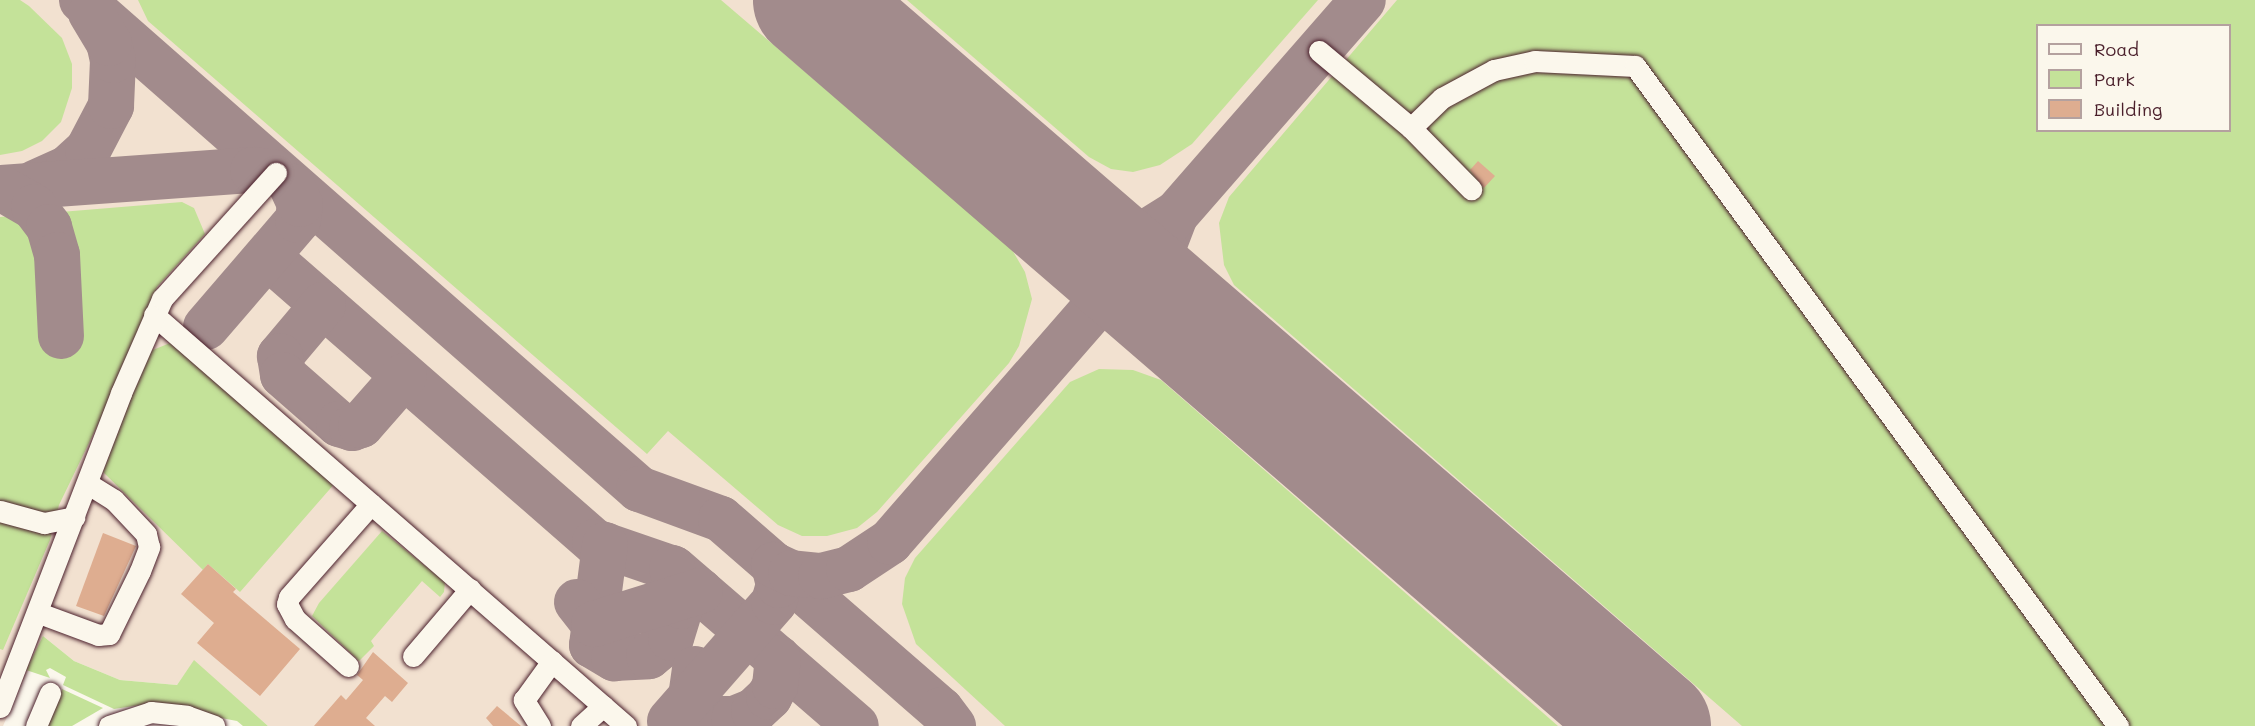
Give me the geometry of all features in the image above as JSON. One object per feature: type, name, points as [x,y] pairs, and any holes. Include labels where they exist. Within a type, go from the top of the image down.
[{"type":"lane","points":[[1319,51],[1411,128],[1472,189]]},
{"type":"lane","points":[[1411,128],[1442,98],[1494,70],[1535,61],[1635,66],[2118,726]]},
{"type":"lane","points":[[0,705],[39,613],[121,393],[154,315],[170,288],[276,173]]},
{"type":"lane","points":[[154,315],[626,726]]},
{"type":"lane","points":[[39,613],[98,635],[108,634],[140,572],[149,547],[146,534],[114,500],[88,484]]},
{"type":"lane","points":[[348,666],[295,619],[287,604],[289,597],[371,504]]},
{"type":"lane","points":[[0,511],[44,523],[74,517]]},
{"type":"lane","points":[[413,656],[470,589]]},
{"type":"lane","points":[[540,726],[525,708],[524,700],[552,662]]},
{"type":"lane","points":[[36,726],[50,693]]},
{"type":"lane","points":[[581,726],[603,706]]},
{"type":"lane","points":[[109,726],[151,712],[187,716],[214,726]]},
{"type":"shaded area","points":[[0,0],[2255,0],[2255,726],[268,726],[194,661],[177,685],[120,680],[74,661],[43,636],[3,726],[0,726]]},
{"type":"green space","points":[[0,0],[20,0],[62,38],[72,64],[72,88],[61,122],[42,141],[22,151],[0,155]]},
{"type":"green space","points":[[138,0],[721,0],[1011,248],[1025,272],[1032,299],[1019,346],[1009,363],[877,512],[857,528],[827,536],[802,536],[778,525],[668,431],[647,454],[148,21]]},
{"type":"green space","points":[[907,0],[1318,0],[1192,144],[1160,165],[1133,172],[1111,169],[1089,157]]},
{"type":"green space","points":[[1397,0],[2255,0],[2255,726],[1742,726],[1234,285],[1224,265],[1219,223],[1229,197]]},
{"type":"green space","points":[[182,202],[194,208],[205,234],[157,287],[117,385],[59,505],[50,540],[3,650],[0,649],[0,217]]},
{"type":"green space","points":[[170,343],[336,482],[240,592],[208,564],[203,570],[103,472],[148,352]]},
{"type":"green space","points":[[1099,369],[1133,370],[1161,380],[1558,726],[1005,726],[916,644],[902,604],[905,578],[915,558],[1070,382]]},
{"type":"green space","points":[[382,531],[445,582],[444,592],[440,597],[422,581],[371,641],[374,646],[359,661],[312,616],[319,603]]},
{"type":"green space","points":[[43,636],[74,661],[120,680],[177,685],[194,660],[268,726],[243,726],[237,721],[147,704],[114,709],[63,685],[66,677],[50,668],[46,670],[50,678],[26,670]]},
{"type":"green space","points":[[62,689],[103,708],[72,726],[48,726]]},
{"type":"building","points":[[1478,161],[1495,176],[1484,188],[1470,170]]},
{"type":"building","points":[[103,533],[136,546],[104,616],[76,606]]},
{"type":"building","points":[[208,564],[236,589],[233,592],[300,649],[260,696],[197,643],[214,623],[181,594]]},
{"type":"building","points":[[373,652],[408,683],[392,702],[385,696],[366,718],[375,726],[314,726],[341,695],[346,700],[363,680],[357,675]]},
{"type":"building","points":[[497,706],[521,726],[493,726],[486,718]]},
{"type":"taxiway","points":[[82,0],[639,489],[721,519],[941,710],[953,726]]},
{"type":"taxiway","points":[[670,721],[774,602],[779,585],[774,565],[791,573],[821,576],[849,569],[890,542],[1363,0]]},
{"type":"taxiway","points":[[35,183],[68,168],[88,150],[111,106],[113,60],[109,43],[91,13]]},
{"type":"taxiway","points":[[0,188],[253,170],[276,173]]},
{"type":"taxiway","points":[[206,327],[298,220],[300,204],[292,187]]},
{"type":"taxiway","points":[[1,188],[34,207],[49,227],[57,255],[61,336]]},
{"type":"taxiway","points":[[1065,216],[1107,235],[1128,236],[1147,232],[1174,215]]},
{"type":"taxiway","points":[[1175,216],[1164,245],[1164,277],[1184,319]]},
{"type":"taxiway","points":[[268,257],[595,542],[674,569],[856,726]]},
{"type":"taxiway","points":[[323,305],[280,356],[283,375],[339,424],[352,428],[361,425],[404,376]]},
{"type":"taxiway","points":[[605,545],[592,645],[614,658],[649,656],[671,638],[681,606],[672,568]]},
{"type":"taxiway","points":[[577,602],[594,624],[700,591]]},
{"type":"taxiway","points":[[695,669],[690,705],[715,719],[734,719],[754,711],[769,697],[775,686],[778,658]]},
{"type":"runway","points":[[811,0],[1652,726]]}]
